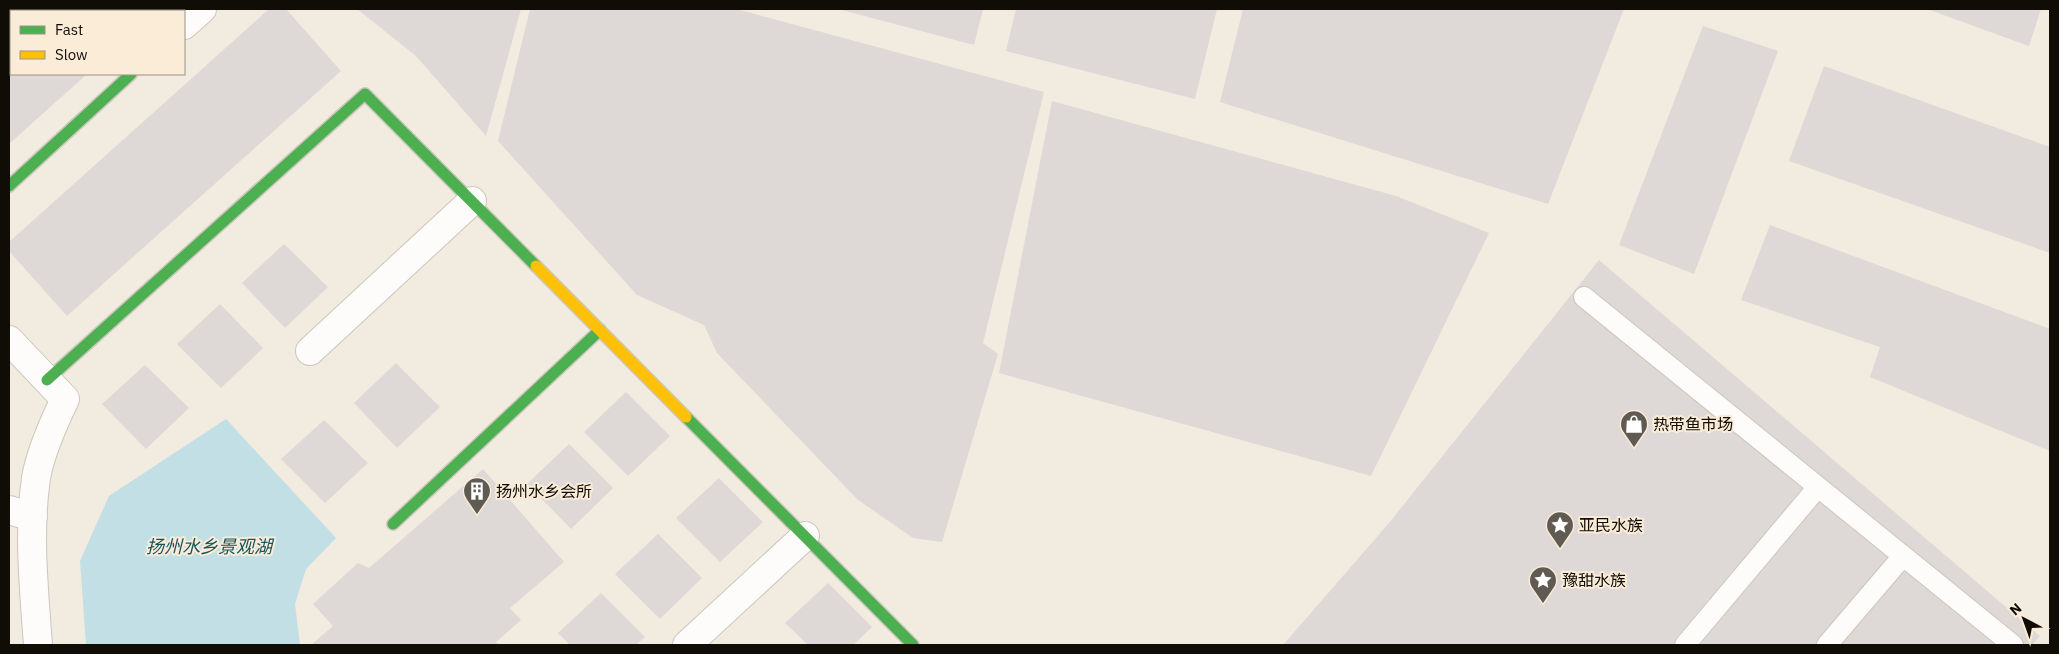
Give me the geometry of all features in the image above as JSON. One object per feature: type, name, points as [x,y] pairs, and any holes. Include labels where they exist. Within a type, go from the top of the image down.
[{"type":"street","points":[[185,24],[202,9]]},
{"type":"street","points":[[9,186],[130,75]]},
{"type":"street","points":[[47,380],[365,94],[913,645]]},
{"type":"street","points":[[310,351],[472,201]]},
{"type":"street","points":[[393,524],[600,330]]},
{"type":"street","points":[[9,340],[65,399],[54,423],[37,476],[21,513],[31,545],[38,645]]},
{"type":"street","points":[[687,645],[805,536]]},
{"type":"lane","points":[[1584,296],[2013,645]]},
{"type":"lane","points":[[1685,645],[1818,487]]},
{"type":"lane","points":[[1826,645],[1903,556]]},
{"type":"water","name":"扬州水乡景观湖","points":[[226,419],[336,538],[306,569],[295,604],[300,645],[86,645],[80,561],[109,496]]},
{"type":"building","points":[[18,9],[159,9],[158,10],[16,10]]},
{"type":"building","points":[[269,9],[286,9],[341,71],[67,316],[9,251],[9,242]]},
{"type":"building","points":[[357,9],[521,9],[486,136],[416,56]]},
{"type":"building","points":[[530,9],[736,9],[1044,92],[983,343],[998,354],[942,542],[913,538],[858,500],[717,353],[704,325],[637,295],[498,141]]},
{"type":"building","points":[[838,9],[983,9],[974,45]]},
{"type":"building","points":[[1016,9],[1217,9],[1195,99],[1006,51]]},
{"type":"building","points":[[1243,9],[1624,9],[1548,204],[1220,102]]},
{"type":"building","points":[[1927,9],[2041,9],[2029,46]]},
{"type":"building","points":[[9,17],[10,75],[86,75],[9,144]]},
{"type":"building","points":[[1703,26],[1778,51],[1694,274],[1619,245]]},
{"type":"building","points":[[1824,66],[2050,147],[2050,253],[1789,161]]},
{"type":"building","points":[[1052,101],[1396,196],[1489,233],[1371,476],[999,373]]},
{"type":"building","points":[[1770,225],[2050,329],[2050,451],[1870,377],[1880,347],[1741,300]]},
{"type":"building","points":[[284,244],[328,287],[285,328],[242,283]]},
{"type":"building","name":"热带鱼市场","points":[[1599,260],[2040,636],[2032,645],[1283,645],[1389,523]]},
{"type":"building","points":[[220,304],[263,348],[221,388],[177,344]]},
{"type":"building","points":[[396,363],[440,407],[397,448],[354,403]]},
{"type":"building","points":[[145,365],[189,408],[146,449],[102,404]]},
{"type":"building","points":[[626,392],[670,436],[628,476],[584,432]]},
{"type":"building","points":[[324,420],[368,463],[325,503],[281,459]]},
{"type":"building","points":[[569,444],[613,488],[571,529],[527,484]]},
{"type":"building","name":"扬州水乡会所","points":[[483,469],[564,562],[510,608],[521,620],[496,642],[499,645],[311,645],[333,626],[313,604],[358,563],[369,568]]},
{"type":"building","points":[[719,478],[763,522],[720,562],[676,518]]},
{"type":"building","points":[[658,534],[702,578],[660,619],[615,574]]},
{"type":"building","points":[[828,583],[872,627],[853,645],[808,645],[785,623]]},
{"type":"building","points":[[601,593],[645,637],[636,645],[570,645],[558,633]]},
{"type":"traffic: fast","points":[[9,186],[130,75]]},
{"type":"traffic: fast","points":[[47,380],[365,94],[536,266]]},
{"type":"traffic: fast","points":[[393,524],[600,330]]},
{"type":"traffic: fast","points":[[686,417],[913,645]]},
{"type":"traffic: slow","points":[[536,266],[686,417]]},
{"type":"place","name":"热带鱼市场","points":[[1634,448]]},
{"type":"place","name":"扬州水乡会所","points":[[477,515]]},
{"type":"place","name":"亚民水族","points":[[1560,549]]},
{"type":"place","name":"豫甜水族","points":[[1543,604]]}]
